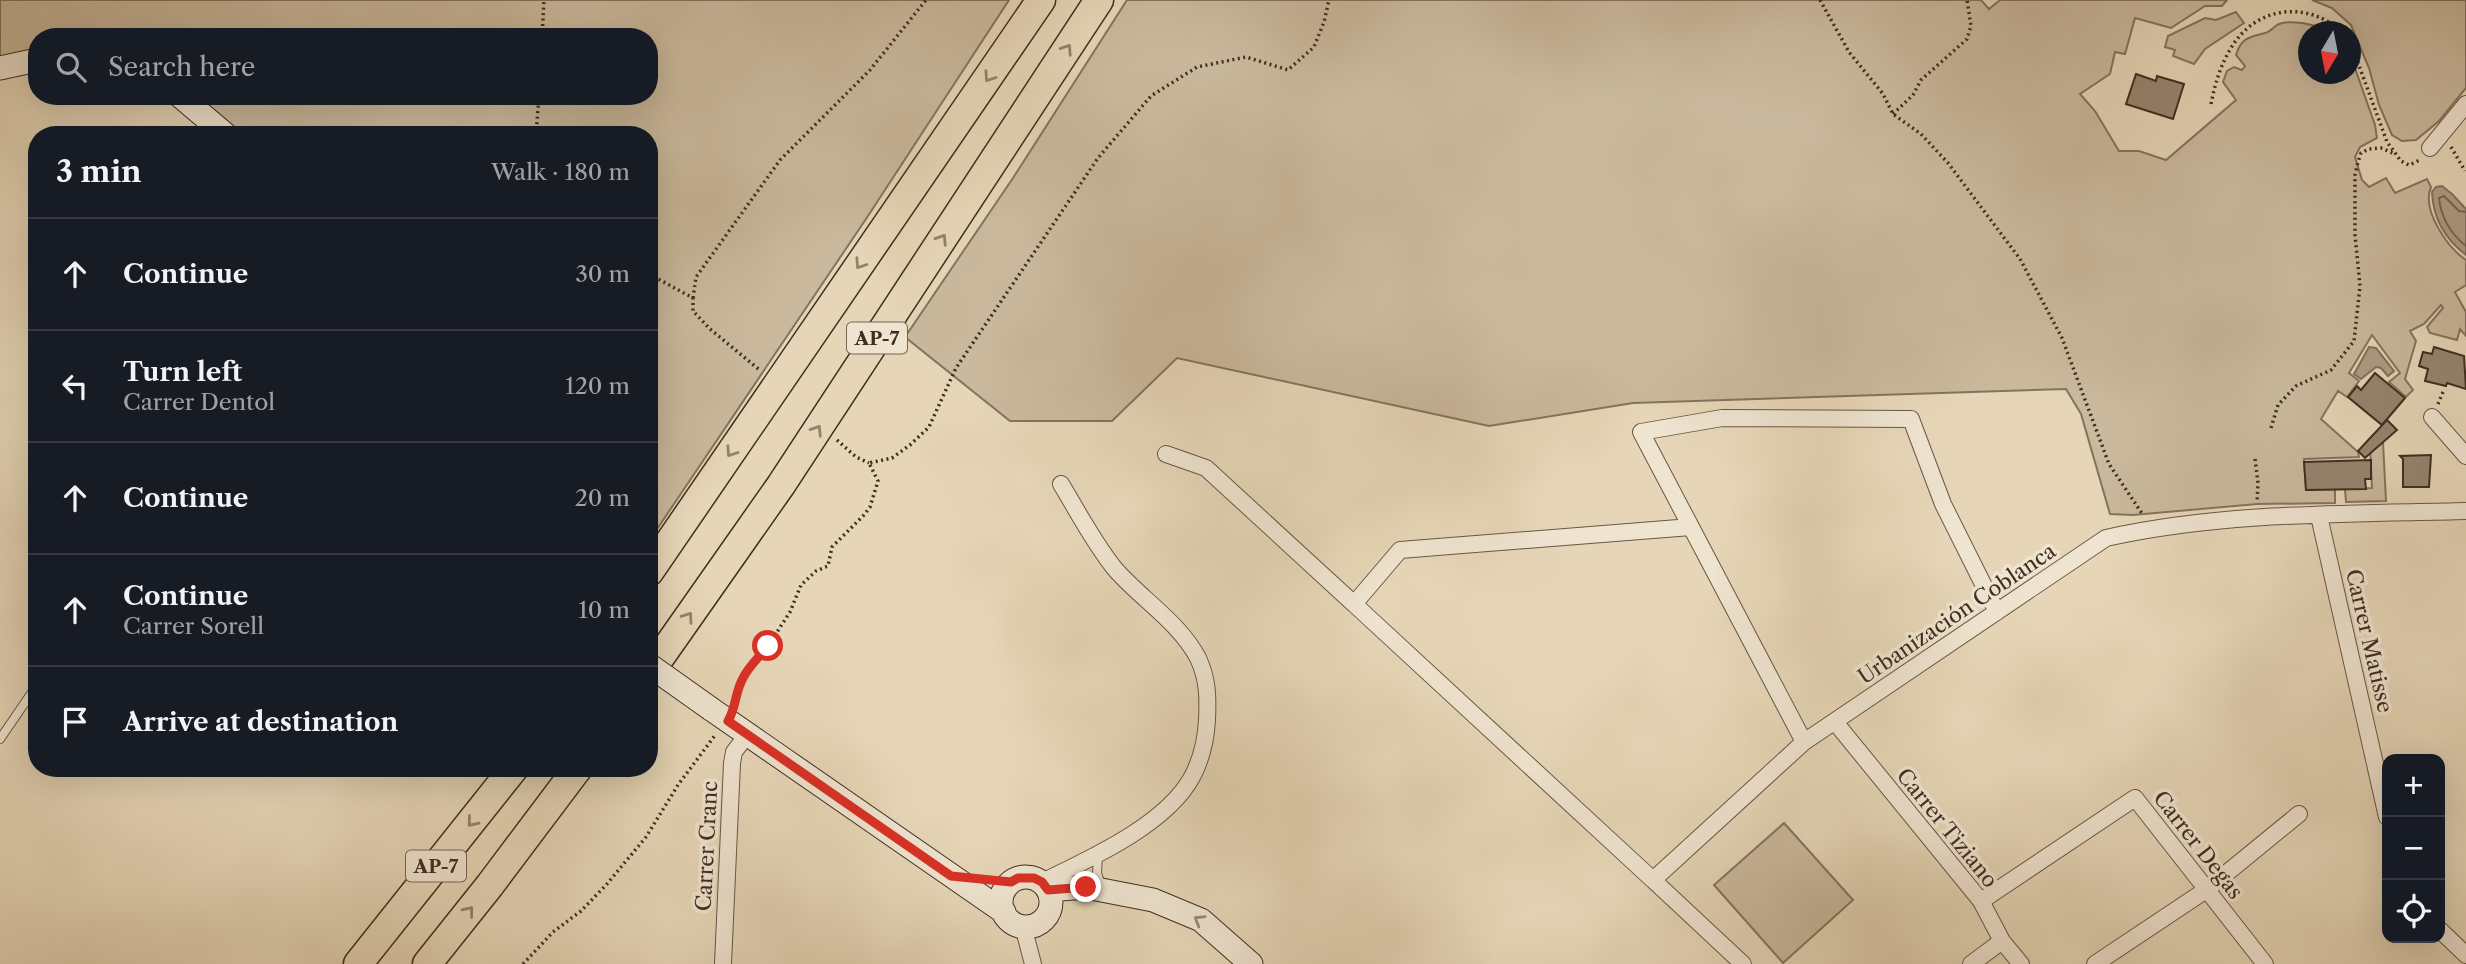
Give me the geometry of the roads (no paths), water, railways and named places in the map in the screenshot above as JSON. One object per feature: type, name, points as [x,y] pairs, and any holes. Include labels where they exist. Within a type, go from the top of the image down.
[{"type":"highway","name":"AP-7","points":[[658,559],[1041,0]]},
{"type":"highway","name":"AP-7","points":[[658,660],[781,485],[1099,0]]},
{"type":"highway","name":"AP-7","points":[[358,964],[507,777]]},
{"type":"highway","name":"AP-7","points":[[427,964],[571,777]]},
{"type":"street","points":[[0,68],[28,62]]},
{"type":"street","points":[[2430,148],[2466,104]]},
{"type":"street","points":[[191,105],[215,126]]},
{"type":"street","points":[[2432,417],[2466,456]]},
{"type":"street","points":[[1804,742],[1641,432],[1722,418],[1911,419],[1943,504],[1997,612]]},
{"type":"street","points":[[1166,454],[1206,468],[1743,964]]},
{"type":"street","points":[[1045,886],[1112,847],[1181,794],[1200,756],[1206,728],[1207,682],[1197,657],[1171,623],[1114,568],[1061,484]]},
{"type":"street","name":"Urbanización Coblanca","points":[[1653,880],[1804,742],[2106,538],[2153,527],[2256,518],[2466,511]]},
{"type":"street","name":"Carrer Matisse","points":[[2319,516],[2382,795]]},
{"type":"street","points":[[1354,604],[1400,550],[1691,527]]},
{"type":"street","points":[[658,671],[1003,912],[1008,919],[1023,926],[1031,926],[1045,919],[1051,904],[1045,886]]},
{"type":"street","name":"Carrer Tiziano","points":[[1835,722],[1981,901],[2002,941],[2021,964]]},
{"type":"street","name":"Carrer Cranc","points":[[723,964],[732,763],[734,752],[747,735]]},
{"type":"street","name":"Carrer Degas","points":[[1981,901],[2135,798],[2264,964]]},
{"type":"street","points":[[2095,964],[2206,890],[2299,814]]},
{"type":"street","points":[[951,876],[1011,882],[1026,877],[1045,886],[1086,887],[1153,900],[1201,920],[1251,964]]},
{"type":"street","points":[[1003,912],[1002,896],[1011,882]]},
{"type":"street","points":[[1023,926],[1033,964]]},
{"type":"street","points":[[2445,935],[2466,955]]},
{"type":"street","points":[[1971,964],[2002,941]]},
{"type":"lane","points":[[0,739],[28,698]]},
{"type":"lane","points":[[1098,854],[1097,873],[1104,890]]},
{"type":"water","points":[[2442,186],[2466,209],[2466,255],[2446,235],[2438,220],[2432,192],[2436,187]]},
{"type":"water","points":[[2369,347],[2376,348],[2394,371],[2388,376],[2381,368],[2376,367],[2361,379],[2354,374]]}]
